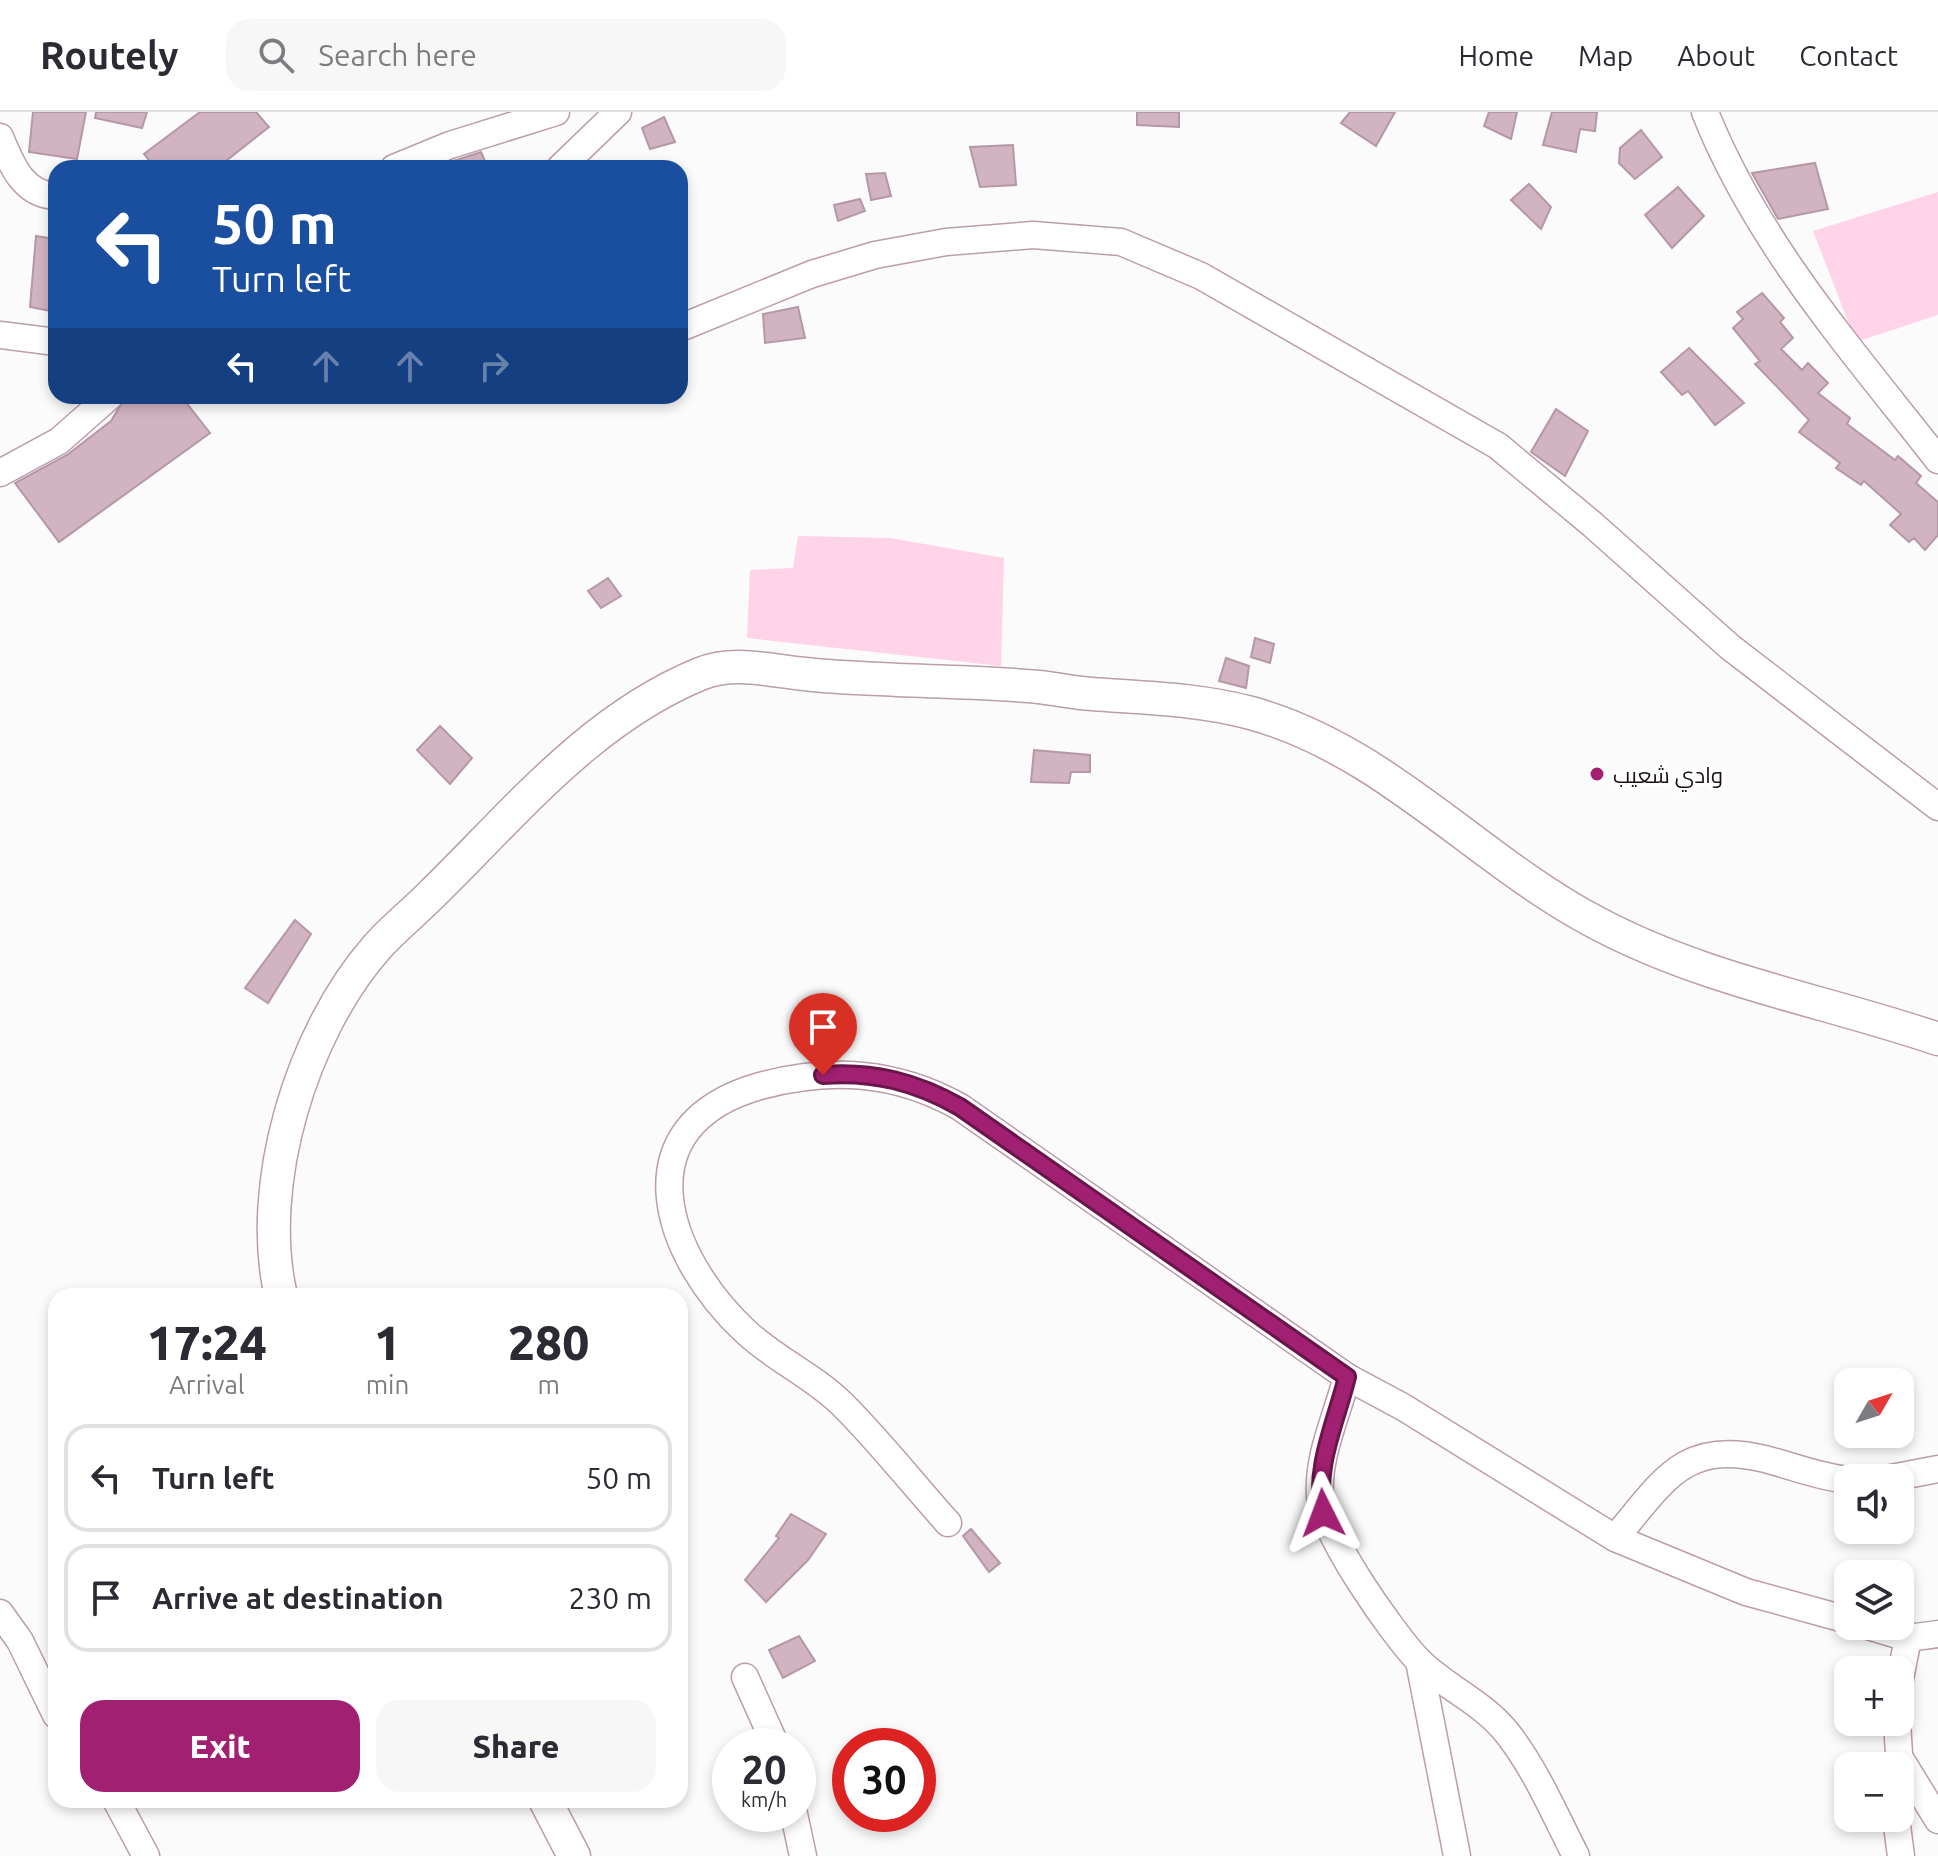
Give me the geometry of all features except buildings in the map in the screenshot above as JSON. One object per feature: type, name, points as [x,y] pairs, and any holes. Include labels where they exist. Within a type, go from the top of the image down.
[{"type":"main road","points":[[280,1288],[275,1247],[278,1168],[295,1092],[343,996],[375,949],[607,725],[665,690],[707,671],[731,666],[812,675],[1036,687],[1189,700],[1254,713],[1323,741],[1375,769],[1532,881],[1605,927],[1684,962],[1813,1005],[1888,1022],[1938,1039]]},
{"type":"main road","points":[[549,1808],[574,1856]]},
{"type":"street","points":[[413,160],[450,145],[556,112]]},
{"type":"street","points":[[568,160],[618,112]]},
{"type":"street","points":[[1705,112],[1730,173],[1793,274],[1938,460]]},
{"type":"street","points":[[0,137],[11,165],[28,187],[48,196]]},
{"type":"street","points":[[688,325],[812,274],[875,255],[946,242],[1033,235],[1121,242],[1201,276],[1498,446],[1592,524],[1730,647],[1938,807]]},
{"type":"street","points":[[0,335],[48,341]]},
{"type":"street","points":[[0,473],[59,441],[101,404]]},
{"type":"street","points":[[948,1523],[844,1406],[738,1324],[683,1251],[672,1223],[669,1174],[675,1152],[693,1126],[730,1097],[767,1085],[843,1073],[888,1078],[934,1093],[960,1107],[1347,1377],[1403,1407],[1615,1538],[1746,1592],[1834,1616]]},
{"type":"street","points":[[1347,1377],[1323,1461],[1320,1496],[1323,1513],[1340,1550],[1419,1661],[1473,1699],[1509,1735],[1576,1856]]},
{"type":"street","points":[[1615,1538],[1659,1487],[1701,1455],[1719,1452],[1761,1458],[1834,1476]]},
{"type":"street","points":[[1914,1474],[1938,1469]]},
{"type":"street","points":[[0,1613],[20,1641],[48,1699]]},
{"type":"street","points":[[1914,1637],[1938,1634]]},
{"type":"street","points":[[1419,1661],[1457,1856]]},
{"type":"street","points":[[745,1677],[768,1728]]},
{"type":"street","points":[[1914,1783],[1937,1816]]},
{"type":"street","points":[[120,1808],[146,1856]]},
{"type":"street","points":[[798,1832],[803,1856]]},
{"type":"street","points":[[1898,1832],[1901,1856]]},
{"type":"shaded area","points":[[1938,192],[1938,315],[1856,342],[1813,231]]},
{"type":"shaded area","points":[[798,536],[890,538],[1004,558],[1001,666],[747,638],[750,570],[793,568]]},
{"type":"place","name":"وادي شعيب","points":[[1597,774]]},
{"type":"route","points":[[823,1075],[866,1074],[908,1083],[960,1107],[1347,1377],[1323,1461],[1320,1496],[1323,1513]]}]
